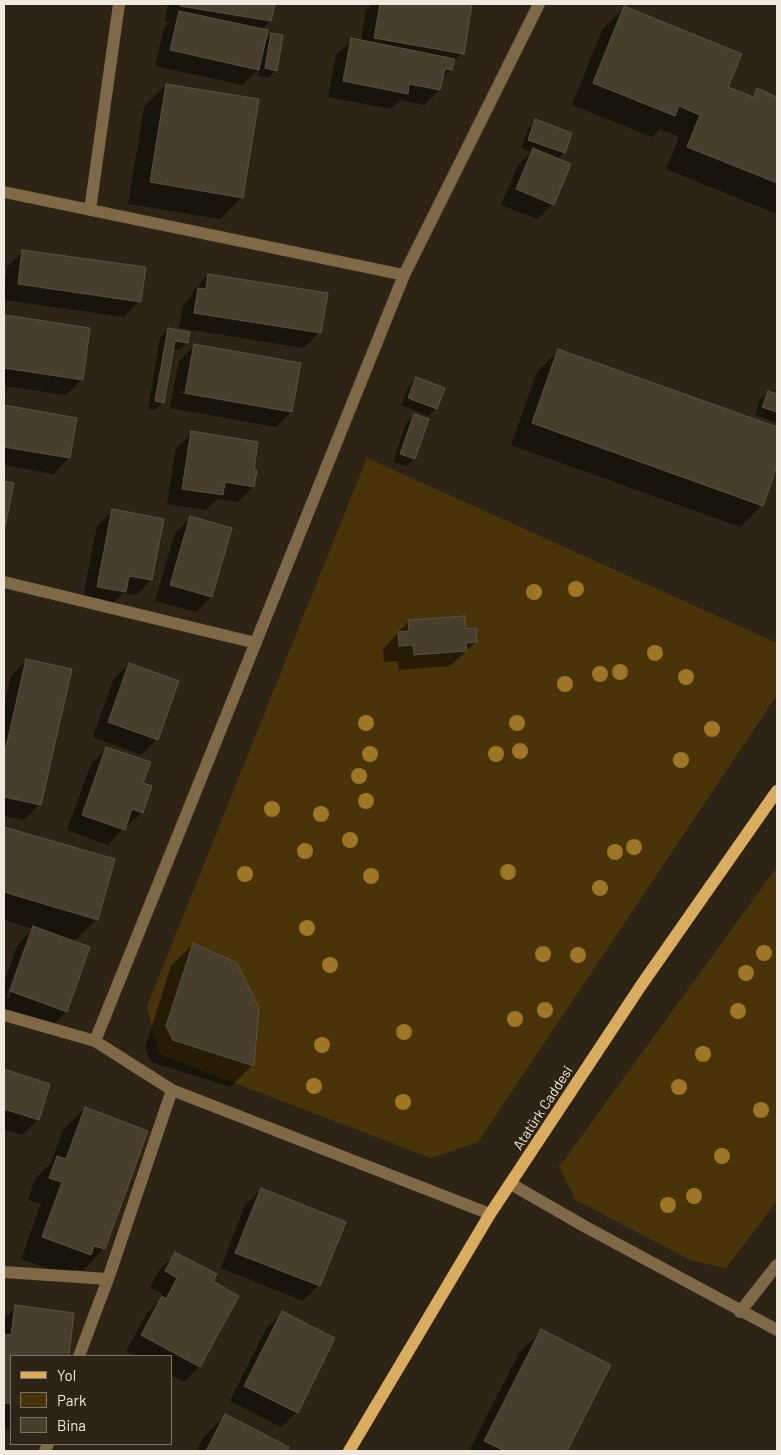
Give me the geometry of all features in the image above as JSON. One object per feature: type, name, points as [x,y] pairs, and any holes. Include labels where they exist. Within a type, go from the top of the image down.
[{"type":"main road","name":"Atatürk Caddesi","points":[[348,1451],[490,1214],[642,984],[777,791]]},
{"type":"street","points":[[90,210],[119,4]]},
{"type":"street","points":[[96,1041],[404,275],[539,4]]},
{"type":"street","points":[[4,192],[404,275]]},
{"type":"street","points":[[4,582],[256,643]]},
{"type":"street","points":[[4,1016],[96,1041],[172,1090],[490,1214]]},
{"type":"street","points":[[80,1355],[172,1090]]},
{"type":"street","points":[[511,1184],[740,1312],[777,1330]]},
{"type":"street","points":[[740,1312],[777,1265]]},
{"type":"street","points":[[4,1272],[108,1279]]},
{"type":"green space","points":[[367,458],[777,643],[777,695],[478,1142],[431,1158],[159,1054],[147,1006]]},
{"type":"green space","points":[[777,867],[777,1201],[726,1268],[692,1261],[576,1200],[559,1167]]},
{"type":"building","points":[[180,4],[275,4],[271,21],[180,6]]},
{"type":"building","points":[[380,4],[472,4],[464,54],[374,38]]},
{"type":"building","points":[[624,6],[742,54],[728,87],[753,97],[757,88],[777,97],[777,183],[687,147],[700,115],[679,106],[675,116],[593,83]]},
{"type":"building","points":[[179,11],[268,30],[259,70],[170,50]]},
{"type":"building","points":[[271,33],[283,35],[277,71],[265,68]]},
{"type":"building","points":[[351,38],[455,59],[452,70],[445,69],[440,90],[409,84],[408,94],[343,81]]},
{"type":"building","points":[[166,84],[259,99],[243,198],[150,182]]},
{"type":"building","points":[[535,119],[572,133],[565,153],[528,140]]},
{"type":"building","points":[[533,148],[571,164],[554,205],[516,189]]},
{"type":"building","points":[[22,250],[146,267],[141,302],[18,284]]},
{"type":"building","points":[[208,274],[328,293],[321,333],[194,313],[198,288],[206,289]]},
{"type":"building","points":[[5,315],[90,328],[83,380],[4,368]]},
{"type":"building","points":[[168,328],[190,332],[188,343],[175,341],[164,403],[155,401]]},
{"type":"building","points":[[194,344],[301,363],[292,412],[185,393]]},
{"type":"building","points":[[558,349],[777,427],[777,466],[763,506],[532,423]]},
{"type":"building","points":[[416,377],[445,388],[437,409],[408,398]]},
{"type":"building","points":[[768,391],[777,394],[777,412],[762,407]]},
{"type":"building","points":[[4,405],[77,418],[70,458],[4,447]]},
{"type":"building","points":[[414,414],[429,419],[415,459],[400,454]]},
{"type":"building","points":[[191,431],[258,442],[254,470],[257,470],[254,487],[225,482],[223,495],[182,489]]},
{"type":"building","points":[[4,481],[14,483],[4,532]]},
{"type":"building","points":[[112,509],[164,519],[152,580],[129,576],[126,592],[97,587]]},
{"type":"building","points":[[190,516],[232,528],[212,597],[170,585]]},
{"type":"building","points":[[465,616],[465,629],[476,628],[477,642],[466,643],[467,651],[414,655],[413,645],[399,646],[398,632],[409,631],[408,620]]},
{"type":"building","points":[[26,659],[72,669],[41,805],[4,797],[4,756]]},
{"type":"building","points":[[129,663],[179,681],[158,740],[108,722]]},
{"type":"building","points":[[106,747],[151,762],[143,783],[152,786],[143,813],[132,809],[125,830],[82,815]]},
{"type":"building","points":[[4,827],[115,859],[98,920],[4,892]]},
{"type":"building","points":[[33,926],[90,947],[67,1012],[10,991]]},
{"type":"building","points":[[193,943],[237,963],[259,1008],[254,1066],[173,1040],[166,1026]]},
{"type":"building","points":[[4,1069],[50,1084],[39,1120],[4,1109]]},
{"type":"building","points":[[85,1107],[148,1131],[105,1249],[94,1246],[91,1255],[42,1237],[62,1182],[49,1178],[57,1156],[66,1159]]},
{"type":"building","points":[[261,1188],[346,1222],[320,1286],[235,1253]]},
{"type":"building","points":[[175,1252],[217,1274],[213,1281],[239,1296],[200,1367],[141,1335],[162,1296],[166,1299],[177,1278],[165,1271]]},
{"type":"building","points":[[15,1305],[74,1313],[69,1355],[10,1355],[10,1404],[4,1403],[4,1334],[11,1335]]},
{"type":"building","points":[[282,1311],[335,1338],[298,1413],[244,1386]]},
{"type":"building","points":[[541,1329],[611,1365],[567,1451],[505,1451],[484,1441]]},
{"type":"building","points":[[225,1414],[289,1447],[287,1451],[206,1451]]}]
